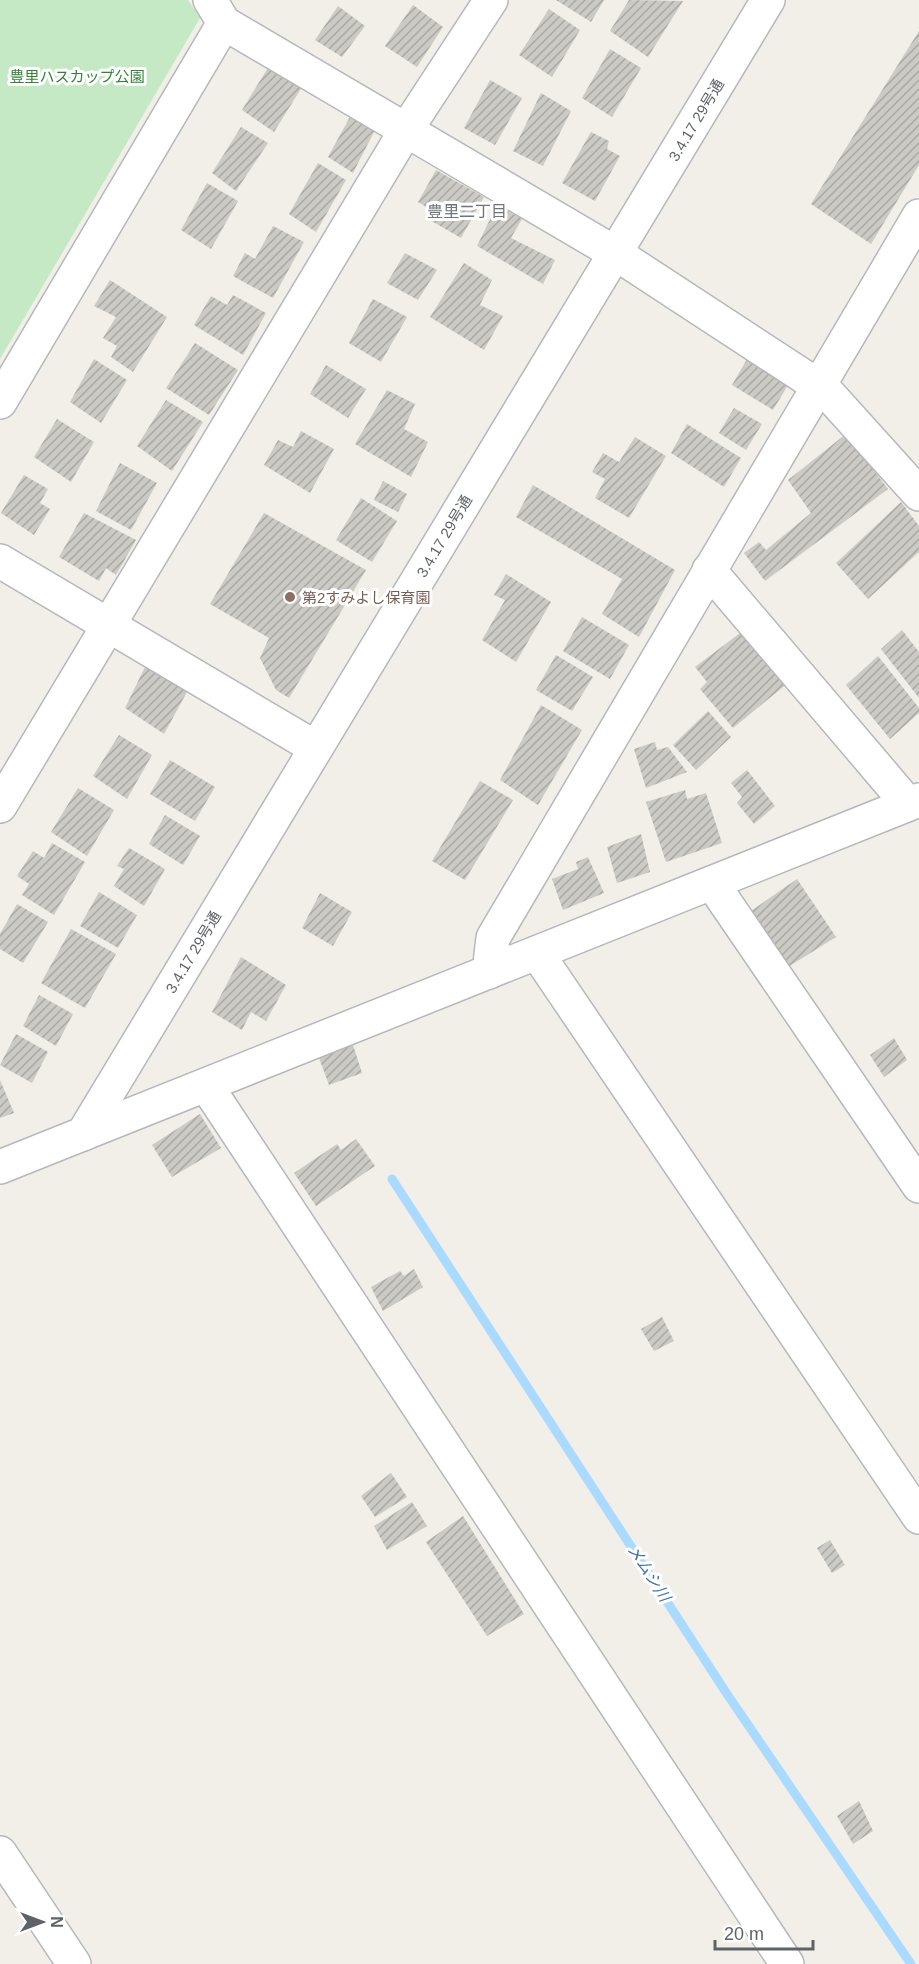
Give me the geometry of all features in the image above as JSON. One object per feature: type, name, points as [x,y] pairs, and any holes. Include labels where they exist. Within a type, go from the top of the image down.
[{"type":"street","points":[[0,806],[406,130],[490,0]]},
{"type":"street","name":"3.4.17 29号通","points":[[83,1134],[768,0]]},
{"type":"street","points":[[0,402],[217,11],[406,130],[615,253],[818,385],[919,494]]},
{"type":"street","points":[[489,972],[494,938],[919,216]]},
{"type":"street","points":[[0,561],[316,748]]},
{"type":"street","points":[[0,1167],[914,802],[710,570]]},
{"type":"street","points":[[712,883],[919,1186]]},
{"type":"street","points":[[537,953],[919,1517]]},
{"type":"street","points":[[206,1085],[787,1964]]},
{"type":"street","points":[[0,1853],[74,1964]]},
{"type":"green space","name":"豊里ハスカップ公園","points":[[0,0],[188,0],[200,18],[0,359]]},
{"type":"building","points":[[556,0],[604,0],[591,22]]},
{"type":"building","points":[[629,0],[683,1],[648,57],[610,31]]},
{"type":"building","points":[[413,5],[443,27],[417,67],[385,46]]},
{"type":"building","points":[[338,6],[365,26],[342,57],[315,40]]},
{"type":"building","points":[[549,9],[580,30],[552,77],[519,55]]},
{"type":"building","points":[[919,31],[919,165],[871,244],[811,204]]},
{"type":"building","points":[[610,49],[641,68],[612,117],[582,98]]},
{"type":"building","points":[[269,66],[302,87],[274,132],[242,110]]},
{"type":"building","points":[[490,80],[522,98],[495,145],[464,128]]},
{"type":"building","points":[[541,93],[571,111],[543,166],[513,151]]},
{"type":"building","points":[[351,115],[375,130],[353,173],[328,157]]},
{"type":"building","points":[[241,127],[268,143],[236,191],[212,173]]},
{"type":"building","points":[[591,132],[609,141],[607,149],[620,156],[595,201],[562,183]]},
{"type":"building","points":[[318,163],[346,180],[316,232],[289,214]]},
{"type":"building","points":[[436,170],[484,197],[461,238],[428,219],[433,211],[418,202]]},
{"type":"building","points":[[207,183],[238,201],[211,249],[181,230]]},
{"type":"building","points":[[497,205],[522,219],[511,238],[555,260],[543,284],[477,246]]},
{"type":"building","points":[[273,226],[304,242],[273,298],[233,276],[245,253],[255,259]]},
{"type":"building","points":[[405,253],[437,270],[418,300],[387,283]]},
{"type":"building","points":[[464,263],[492,280],[480,305],[503,316],[484,350],[430,317]]},
{"type":"building","points":[[110,280],[167,317],[133,372],[111,357],[117,346],[103,338],[116,317],[94,306]]},
{"type":"building","points":[[233,295],[266,313],[243,355],[194,325],[211,296],[227,305]]},
{"type":"building","points":[[373,299],[407,317],[381,362],[349,343]]},
{"type":"building","points":[[195,343],[238,370],[209,415],[166,388]]},
{"type":"building","points":[[750,354],[791,380],[773,410],[732,385]]},
{"type":"building","points":[[94,359],[127,380],[101,423],[70,402]]},
{"type":"building","points":[[326,365],[366,389],[348,418],[310,394]]},
{"type":"building","points":[[387,390],[415,404],[404,429],[428,442],[411,477],[355,444]]},
{"type":"building","points":[[166,400],[203,422],[172,471],[137,446]]},
{"type":"building","points":[[734,408],[762,424],[746,450],[719,433]]},
{"type":"building","points":[[57,419],[94,442],[71,482],[34,457]]},
{"type":"building","points":[[687,424],[741,458],[724,487],[671,453]]},
{"type":"building","points":[[301,431],[334,449],[310,493],[264,465],[278,440],[293,447]]},
{"type":"building","points":[[846,434],[888,489],[765,581],[744,553],[759,542],[766,550],[811,513],[788,480]]},
{"type":"building","points":[[635,437],[666,456],[629,518],[595,498],[605,479],[592,472],[603,453],[619,462]]},
{"type":"building","points":[[120,463],[157,483],[131,530],[96,511]]},
{"type":"building","points":[[24,475],[48,489],[40,503],[50,509],[34,535],[1,513]]},
{"type":"building","points":[[383,481],[407,494],[398,512],[374,500]]},
{"type":"building","points":[[533,485],[675,570],[639,637],[602,614],[622,579],[516,517]]},
{"type":"building","points":[[361,498],[397,521],[372,562],[336,540]]},
{"type":"building","points":[[901,502],[919,526],[919,552],[868,599],[836,563]]},
{"type":"building","points":[[84,513],[136,540],[116,575],[106,568],[99,581],[59,557]]},
{"type":"building","points":[[264,513],[366,570],[289,698],[276,690],[260,658],[269,638],[210,604]]},
{"type":"building","points":[[506,574],[551,602],[516,662],[482,640],[505,600],[494,595]]},
{"type":"building","points":[[582,617],[629,645],[610,679],[563,651]]},
{"type":"building","points":[[744,630],[788,683],[733,728],[700,689],[707,682],[695,667]]},
{"type":"building","points":[[902,630],[919,652],[919,698],[881,649]]},
{"type":"building","points":[[556,655],[593,677],[572,711],[536,690]]},
{"type":"building","points":[[878,656],[919,708],[919,713],[890,739],[846,685]]},
{"type":"building","points":[[146,665],[188,690],[164,734],[125,708]]},
{"type":"building","points":[[541,705],[582,730],[538,805],[500,780]]},
{"type":"building","points":[[708,711],[731,737],[696,770],[673,745]]},
{"type":"building","points":[[119,735],[152,755],[127,799],[93,776]]},
{"type":"building","points":[[655,742],[657,750],[668,747],[687,772],[646,788],[634,749]]},
{"type":"building","points":[[170,760],[215,787],[195,821],[150,794]]},
{"type":"building","points":[[747,770],[775,806],[754,824],[737,803],[742,797],[731,783]]},
{"type":"building","points":[[480,781],[513,800],[465,880],[432,861]]},
{"type":"building","points":[[78,788],[114,810],[87,856],[51,832]]},
{"type":"building","points":[[685,790],[687,799],[706,793],[722,843],[666,862],[646,802]]},
{"type":"building","points":[[165,815],[200,836],[183,865],[149,844]]},
{"type":"building","points":[[641,834],[650,872],[617,883],[607,847]]},
{"type":"building","points":[[52,843],[85,862],[54,915],[22,895],[29,884],[17,876],[33,851],[44,858]]},
{"type":"building","points":[[129,848],[165,869],[144,906],[114,886],[124,869],[117,866]]},
{"type":"building","points":[[588,857],[604,893],[563,910],[552,879],[578,869],[576,862]]},
{"type":"building","points":[[797,879],[836,937],[788,967],[751,911]]},
{"type":"building","points":[[99,892],[137,915],[118,948],[80,926]]},
{"type":"building","points":[[320,893],[352,912],[333,946],[302,928]]},
{"type":"building","points":[[17,904],[48,922],[23,963],[0,949],[0,934]]},
{"type":"building","points":[[71,929],[116,954],[85,1008],[41,983]]},
{"type":"building","points":[[241,957],[286,985],[266,1021],[251,1012],[242,1030],[212,1012]]},
{"type":"building","points":[[39,995],[73,1014],[56,1046],[23,1026]]},
{"type":"building","points":[[16,1034],[48,1052],[32,1083],[0,1065]]},
{"type":"building","points":[[894,1038],[907,1060],[884,1077],[870,1055]]},
{"type":"building","points":[[353,1045],[362,1073],[329,1085],[319,1058]]},
{"type":"building","points":[[0,1080],[14,1113],[0,1118]]},
{"type":"building","points":[[200,1114],[221,1148],[172,1177],[152,1145]]},
{"type":"building","points":[[356,1139],[375,1166],[316,1206],[294,1173],[337,1144],[341,1150]]},
{"type":"building","points":[[414,1269],[423,1287],[383,1311],[371,1287],[400,1271],[404,1276]]},
{"type":"building","points":[[662,1317],[674,1341],[654,1351],[641,1329]]},
{"type":"building","points":[[391,1473],[407,1497],[375,1517],[361,1496]]},
{"type":"building","points":[[412,1502],[427,1526],[387,1550],[374,1526]]},
{"type":"building","points":[[463,1516],[524,1614],[487,1636],[426,1542]]},
{"type":"building","points":[[830,1540],[845,1565],[832,1573],[817,1548]]},
{"type":"building","points":[[859,1801],[873,1831],[853,1844],[837,1816]]},
{"type":"waterway","name":"メムシ川","points":[[392,1179],[727,1694],[911,1964]]},
{"type":"place","name":"第2すみよし保育園","points":[[290,597]]},
{"type":"district","name":"豊里二丁目","points":[[467,211]]}]
